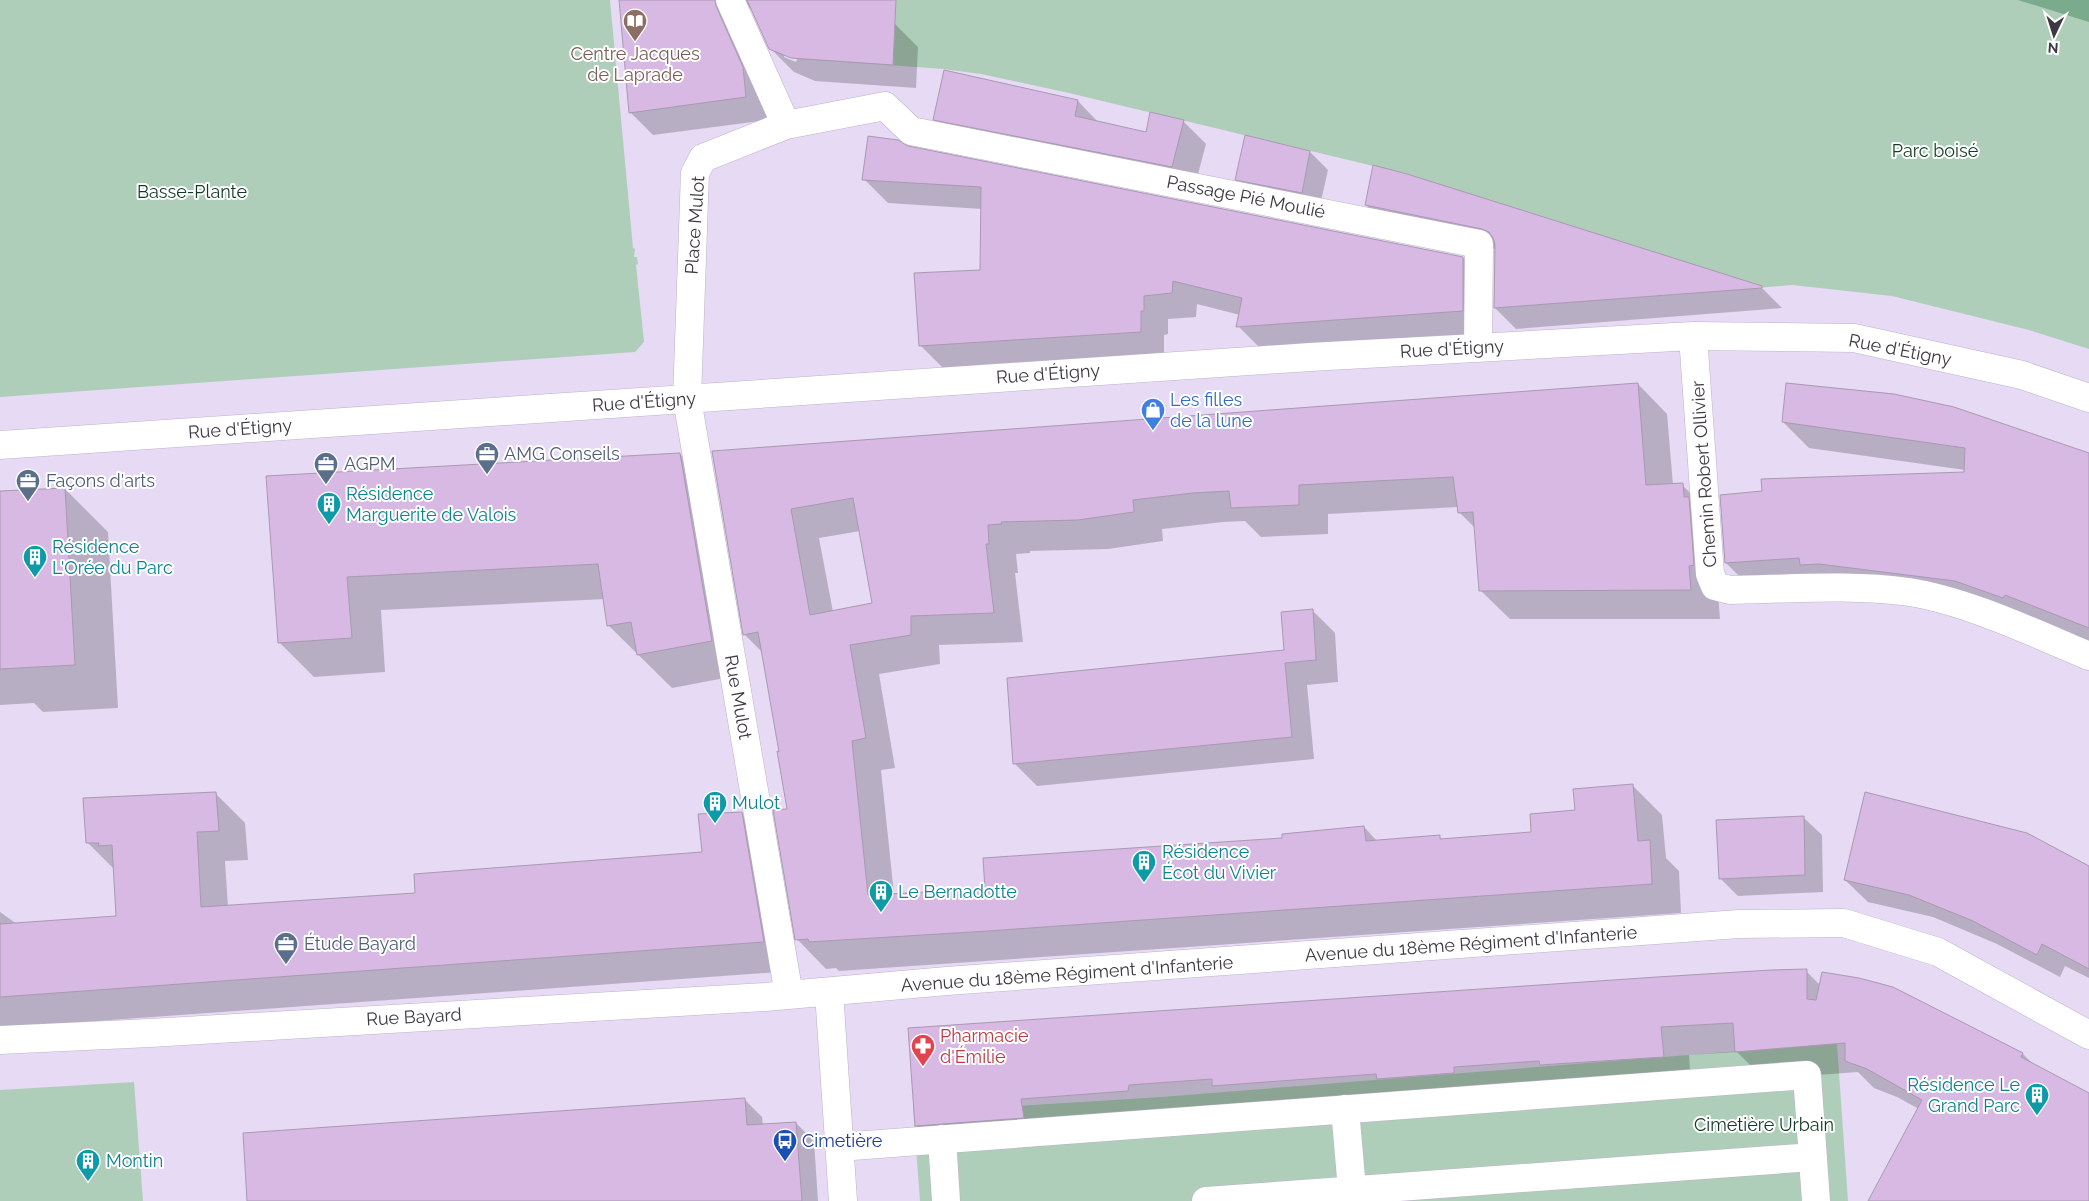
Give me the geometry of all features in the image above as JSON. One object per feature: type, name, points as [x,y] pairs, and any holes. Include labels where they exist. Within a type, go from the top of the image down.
[{"type":"street","points":[[730,0],[786,125]]},
{"type":"street","name":"Place Mulot","points":[[687,399],[696,173],[703,158],[786,125],[885,106],[911,131]]},
{"type":"street","name":"Passage Pié Moulié","points":[[911,131],[1479,244],[1478,348]]},
{"type":"street","name":"Rue d'Étigny","points":[[0,445],[1310,356],[1693,336],[1854,338],[2022,375],[2089,398]]},
{"type":"street","name":"Chemin Robert Ollivier","points":[[1693,336],[1710,574],[1715,586],[1730,590],[1869,588],[1910,593],[1960,605],[2089,656]]},
{"type":"street","name":"Rue Mulot","points":[[687,399],[789,995]]},
{"type":"street","name":"Avenue du 18ème Régiment d'Infanterie","points":[[829,992],[947,981],[1739,924],[1844,923],[1938,952],[2089,1035]]},
{"type":"street","points":[[829,992],[844,1201]]},
{"type":"street","name":"Rue Bayard","points":[[0,1040],[150,1033],[829,992]]},
{"type":"street","points":[[839,1147],[1807,1075],[1816,1201]]},
{"type":"street","points":[[1346,1110],[1352,1196]]},
{"type":"street","points":[[942,1139],[946,1201]]},
{"type":"street","points":[[1206,1201],[1352,1196],[1813,1156]]},
{"type":"green space","name":"Basse-Plante","points":[[0,0],[610,0],[633,248],[635,249],[634,257],[637,257],[638,264],[636,265],[644,342],[635,352],[0,397]]},
{"type":"green space","name":"Parc boisé","points":[[751,0],[2089,0],[2089,349],[2029,330],[1892,296],[1792,285],[1724,291],[1726,276],[1407,174],[1069,93],[981,74],[943,69],[791,58],[773,47]]},
{"type":"green space","points":[[2018,0],[2089,0],[2089,22]]},
{"type":"green space","name":"Cimetière Urbain","points":[[1833,1042],[1837,1044],[1848,1201],[920,1201],[913,1107],[1017,1099],[1017,1106],[1161,1097]]},
{"type":"green space","points":[[134,1082],[143,1201],[0,1201],[0,1090]]},
{"type":"building","points":[[619,0],[715,0],[743,67],[746,97],[629,113]]},
{"type":"building","points":[[747,0],[896,0],[893,65],[791,58],[769,49]]},
{"type":"building","points":[[944,70],[1078,100],[1075,116],[1146,132],[1150,112],[1184,120],[1172,167],[933,120]]},
{"type":"building","points":[[1245,135],[1310,151],[1302,193],[1235,180]]},
{"type":"building","points":[[868,136],[898,140],[908,146],[1463,257],[1463,311],[1236,327],[1242,298],[1173,281],[1172,293],[1144,296],[1144,311],[1141,311],[1141,332],[919,346],[914,273],[980,270],[981,187],[862,180]]},
{"type":"building","points":[[1373,165],[1407,174],[1762,286],[1762,288],[1494,308],[1495,244],[1489,232],[1365,205]]},
{"type":"building","points":[[1638,383],[1646,485],[1683,483],[1684,497],[1689,497],[1694,565],[1689,566],[1691,590],[1479,591],[1473,512],[1458,513],[1453,477],[1299,485],[1299,505],[1231,508],[1229,491],[1193,493],[1133,500],[1134,512],[1078,520],[1001,522],[1002,524],[988,525],[989,544],[986,544],[994,613],[911,616],[911,635],[850,645],[866,738],[852,741],[868,895],[985,889],[983,858],[1282,838],[1282,834],[1364,826],[1366,841],[1440,835],[1440,839],[1531,832],[1530,814],[1575,810],[1573,789],[1633,784],[1638,841],[1650,840],[1652,884],[988,931],[809,942],[808,939],[795,940],[773,810],[787,809],[777,751],[779,752],[758,632],[743,635],[712,451]],"holes":[[[853,498],[872,603],[810,615],[791,509]]]},
{"type":"building","points":[[1786,383],[1894,394],[1954,407],[2089,453],[2089,628],[2005,595],[2003,598],[1955,581],[1819,564],[1800,565],[1799,558],[1725,563],[1720,495],[1762,491],[1761,479],[1964,472],[1965,448],[1782,422]]},
{"type":"building","points":[[680,453],[712,641],[637,655],[631,622],[607,626],[598,564],[347,577],[352,638],[278,643],[266,476]]},
{"type":"building","name":"Résidence L'Orée du Parc","points":[[65,488],[75,665],[0,669],[0,491]]},
{"type":"building","points":[[1313,609],[1316,660],[1285,663],[1292,737],[1013,764],[1007,678],[1284,650],[1281,612]]},
{"type":"building","points":[[216,792],[219,831],[197,832],[201,907],[415,893],[414,874],[702,852],[698,814],[742,812],[764,942],[0,997],[0,924],[116,916],[112,845],[98,846],[99,843],[86,843],[83,798]]},
{"type":"building","points":[[1865,792],[2027,833],[2089,866],[2089,969],[2042,944],[2037,955],[1973,921],[1909,895],[1844,880]]},
{"type":"building","points":[[1804,816],[1805,875],[1719,879],[1716,820]]},
{"type":"building","points":[[1807,969],[1807,999],[1816,1000],[1822,972],[1859,978],[1893,987],[2023,1053],[2021,1057],[2089,1093],[2089,1201],[1868,1201],[1922,1100],[1867,1069],[1845,1061],[1845,1043],[1735,1052],[1733,1023],[1661,1027],[1664,1057],[1540,1065],[1539,1061],[1454,1067],[1454,1073],[1377,1079],[1376,1074],[1212,1086],[1212,1079],[1129,1085],[1128,1091],[1021,1099],[1024,1118],[915,1126],[908,1028],[1657,977]]},
{"type":"building","points":[[745,1098],[747,1125],[796,1122],[802,1201],[247,1201],[243,1133]]},
{"type":"place","name":"Centre Jacques de Laprade","points":[[635,42]]},
{"type":"place","name":"Les filles de la lune","points":[[1153,431]]},
{"type":"place","name":"AMG Conseils","points":[[487,475]]},
{"type":"place","name":"AGPM","points":[[326,485]]},
{"type":"place","name":"Façons d'arts","points":[[28,502]]},
{"type":"place","name":"Résidence Marguerite de Valois","points":[[329,525]]},
{"type":"place","name":"Résidence L'Orée du Parc","points":[[35,578]]},
{"type":"place","name":"Mulot","points":[[715,824]]},
{"type":"place","name":"Résidence Écot du Vivier","points":[[1144,883]]},
{"type":"place","name":"Le Bernadotte","points":[[881,913]]},
{"type":"place","name":"Étude Bayard","points":[[286,965]]},
{"type":"place","name":"Pharmacie d'Émilie","points":[[923,1067]]},
{"type":"place","name":"Résidence Le Grand Parc","points":[[2037,1116]]},
{"type":"place","name":"Cimetière","points":[[785,1162]]},
{"type":"place","name":"Montin","points":[[88,1182]]}]
